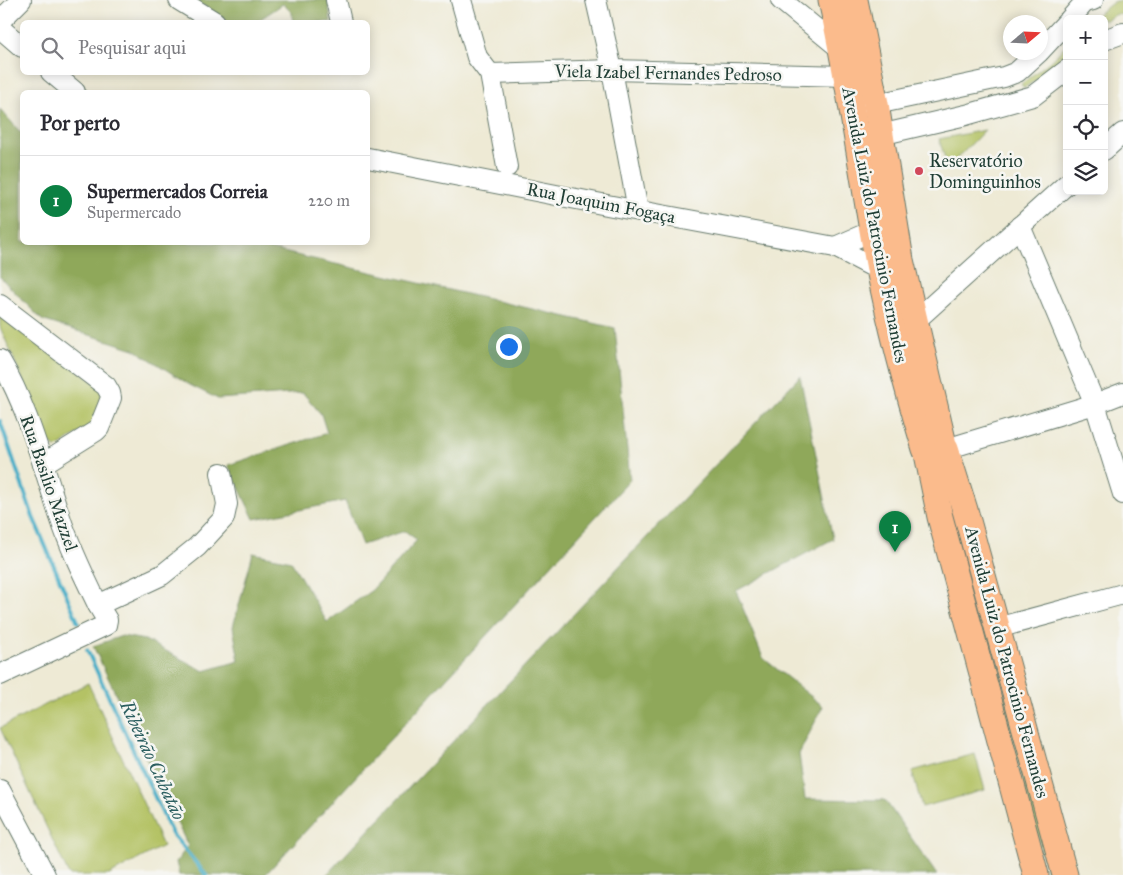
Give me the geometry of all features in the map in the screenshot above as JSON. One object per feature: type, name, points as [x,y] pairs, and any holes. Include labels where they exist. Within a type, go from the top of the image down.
[{"type":"main road","name":"Avenida Luiz do Patrocinio Fernandes","points":[[831,0],[847,76],[864,107]]},
{"type":"main road","name":"Avenida Luiz do Patrocinio Fernandes","points":[[856,0],[864,107],[869,137],[915,321],[935,448],[940,517],[1036,875]]},
{"type":"main road","name":"Avenida Luiz do Patrocinio Fernandes","points":[[869,137],[872,231],[898,358],[935,448],[963,502],[1065,875]]},
{"type":"street","points":[[0,21],[21,0]]},
{"type":"street","points":[[179,0],[212,20]]},
{"type":"street","points":[[336,0],[341,20]]},
{"type":"street","points":[[461,0],[477,56],[490,74],[507,167]]},
{"type":"street","points":[[596,0],[612,70],[638,210]]},
{"type":"street","points":[[781,0],[842,50]]},
{"type":"street","points":[[1074,15],[1088,1]]},
{"type":"street","points":[[1048,43],[1063,26]]},
{"type":"street","points":[[0,28],[20,45]]},
{"type":"street","points":[[1108,39],[1123,33]]},
{"type":"street","points":[[864,107],[1004,77],[1017,72],[1031,60]]},
{"type":"street","name":"Viela Izabel Fernandes Pedroso","points":[[490,74],[612,70],[847,76]]},
{"type":"street","points":[[869,137],[966,115],[1033,96],[1063,73]]},
{"type":"street","points":[[55,75],[72,90]]},
{"type":"street","points":[[959,87],[966,115]]},
{"type":"street","name":"Rua Joaquim Fogaça","points":[[370,158],[835,247],[880,270]]},
{"type":"street","points":[[915,321],[1063,188]]},
{"type":"street","points":[[1020,226],[1095,404],[1123,494]]},
{"type":"street","points":[[835,247],[872,231]]},
{"type":"street","points":[[0,305],[106,386],[110,393],[111,398],[99,428],[92,435],[43,464]]},
{"type":"street","name":"Rua Basilio Mazzel","points":[[0,360],[11,379],[31,427],[60,519],[74,554],[107,620],[106,625],[0,675]]},
{"type":"street","points":[[935,448],[1095,404],[1123,393]]},
{"type":"street","points":[[98,605],[162,575],[197,548],[224,518],[226,504],[221,474]]},
{"type":"street","points":[[997,628],[1123,594]]},
{"type":"street","points":[[0,790],[45,875]]},
{"type":"green space","points":[[194,0],[328,0],[331,20],[293,20],[292,13],[283,4],[259,20],[226,20]]},
{"type":"green space","points":[[1115,1],[1123,1],[1123,15],[1117,14],[1108,19],[1108,15],[1096,15]]},
{"type":"green space","points":[[1063,48],[1063,58],[1041,77],[1024,88],[1021,84],[1053,59]]},
{"type":"green space","points":[[0,109],[20,132],[20,245],[253,245],[615,328],[630,480],[265,875],[179,875],[176,862],[188,846],[93,646],[122,636],[145,640],[204,671],[239,661],[233,627],[253,553],[291,561],[327,622],[372,590],[417,540],[405,531],[362,545],[345,501],[254,519],[228,465],[327,433],[321,414],[303,393],[218,399],[190,385],[134,349],[42,320],[0,277]]},
{"type":"green space","points":[[985,130],[948,168],[939,139]]},
{"type":"green space","points":[[0,311],[102,388],[99,420],[56,448],[50,443],[0,327]]},
{"type":"green space","points":[[800,376],[833,539],[736,591],[763,658],[823,706],[799,754],[805,799],[885,800],[937,875],[326,875]]},
{"type":"green space","points":[[939,465],[943,467],[1056,875],[1048,875]]},
{"type":"green space","points":[[88,683],[163,846],[109,875],[69,875],[0,728]]},
{"type":"green space","points":[[975,754],[985,790],[922,807],[912,771]]},
{"type":"waterway","name":"Ribeirão Cubatão","points":[[0,421],[33,517],[78,622]]},
{"type":"waterway","name":"Ribeirão Cubatão","points":[[87,650],[172,834],[206,875]]},
{"type":"place","name":"Reservatório Dominguinhos","points":[[919,171]]},
{"type":"place","name":"Supermercados Correia","points":[[895,552]]}]
